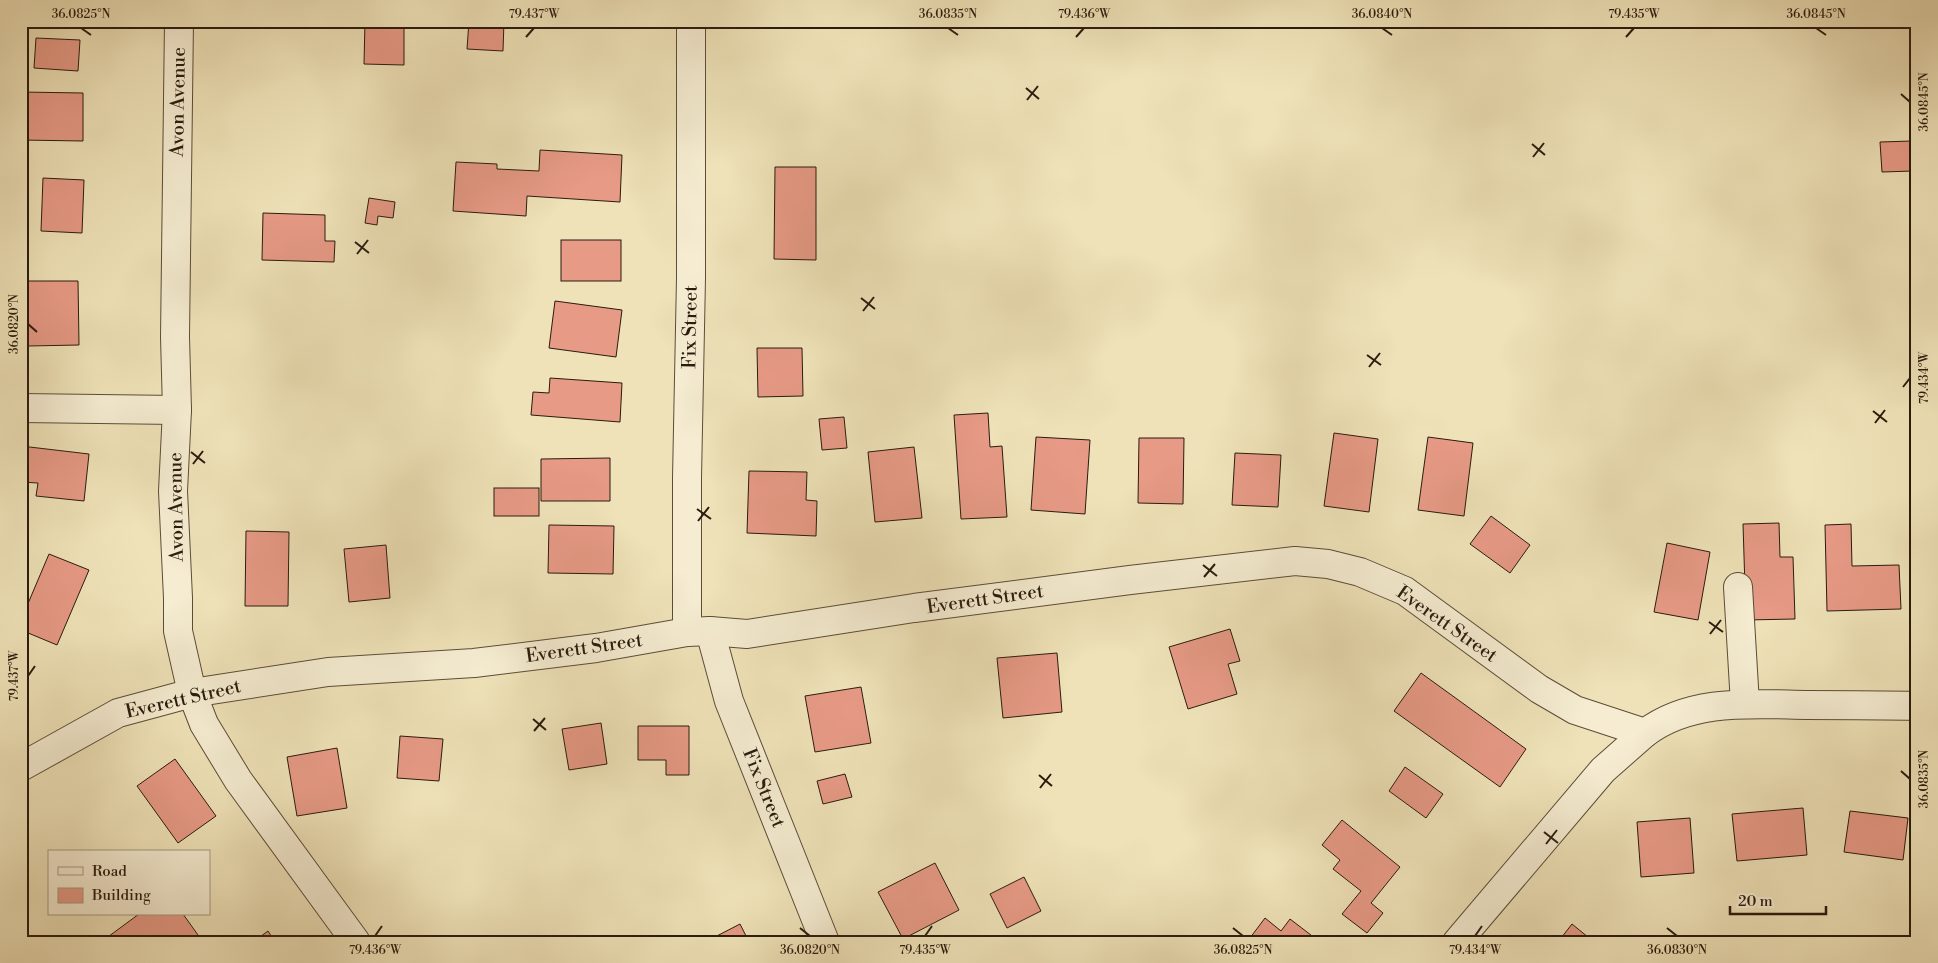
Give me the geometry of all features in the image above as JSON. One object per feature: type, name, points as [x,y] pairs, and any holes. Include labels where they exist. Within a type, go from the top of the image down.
[{"type":"street","name":"Avon Avenue","points":[[180,21],[175,338],[177,410],[173,490],[178,631],[192,693],[204,724],[238,780],[356,942]]},
{"type":"street","name":"Fix Street","points":[[691,21],[691,278],[687,478],[698,632],[826,942]]},
{"type":"street","points":[[21,408],[177,410]]},
{"type":"street","name":"Everett Street","points":[[21,767],[118,713],[192,693],[328,672],[474,663],[596,648],[698,632],[747,634],[924,607],[1295,561],[1328,564],[1360,572],[1405,591],[1539,689],[1574,710],[1645,733]]},
{"type":"street","points":[[1738,587],[1745,704]]},
{"type":"street","points":[[1457,942],[1602,770],[1659,722],[1691,711],[1724,705],[1917,706]]},
{"type":"building","points":[[365,21],[404,21],[404,65],[364,64]]},
{"type":"building","points":[[469,21],[504,21],[503,51],[467,49]]},
{"type":"building","points":[[36,38],[80,40],[78,71],[34,68]]},
{"type":"building","points":[[1917,45],[1917,93],[1913,46]]},
{"type":"building","points":[[21,92],[83,93],[83,141],[21,140]]},
{"type":"building","points":[[1912,141],[1913,171],[1882,172],[1880,142]]},
{"type":"building","points":[[540,150],[622,155],[620,202],[527,196],[526,216],[453,211],[456,162],[497,164],[497,169],[539,171]]},
{"type":"building","points":[[775,167],[816,167],[816,260],[774,259]]},
{"type":"building","points":[[43,178],[84,180],[82,233],[41,231]]},
{"type":"building","points":[[369,198],[395,202],[393,218],[378,216],[377,225],[365,223]]},
{"type":"building","points":[[263,213],[325,215],[325,241],[335,241],[334,262],[262,260]]},
{"type":"building","points":[[561,240],[621,240],[621,281],[561,281]]},
{"type":"building","points":[[27,281],[78,281],[79,345],[28,346]]},
{"type":"building","points":[[555,301],[622,310],[616,357],[549,348]]},
{"type":"building","points":[[757,348],[802,348],[803,396],[758,397]]},
{"type":"building","points":[[550,378],[622,383],[620,422],[531,415],[533,392],[549,393]]},
{"type":"building","points":[[988,413],[990,447],[1002,446],[1007,517],[961,519],[954,415]]},
{"type":"building","points":[[844,417],[847,448],[822,450],[819,419]]},
{"type":"building","points":[[1334,433],[1378,439],[1369,512],[1324,506]]},
{"type":"building","points":[[1036,437],[1090,440],[1085,514],[1031,510]]},
{"type":"building","points":[[1428,437],[1473,443],[1464,516],[1418,510]]},
{"type":"building","points":[[1139,438],[1184,438],[1183,504],[1138,503]]},
{"type":"building","points":[[21,446],[89,454],[84,501],[36,496],[38,483],[21,482]]},
{"type":"building","points":[[914,447],[922,518],[875,522],[868,452]]},
{"type":"building","points":[[1235,453],[1281,455],[1278,507],[1232,505]]},
{"type":"building","points":[[610,458],[610,501],[541,501],[541,459]]},
{"type":"building","points":[[749,471],[807,472],[806,500],[817,501],[816,536],[747,533]]},
{"type":"building","points":[[494,488],[539,488],[539,516],[494,516]]},
{"type":"building","points":[[1491,516],[1530,545],[1510,573],[1470,544]]},
{"type":"building","points":[[1779,523],[1780,557],[1793,557],[1795,619],[1746,620],[1743,524]]},
{"type":"building","points":[[1851,524],[1852,566],[1899,565],[1901,609],[1827,611],[1825,525]]},
{"type":"building","points":[[549,525],[614,526],[613,574],[548,573]]},
{"type":"building","points":[[246,531],[289,532],[288,606],[245,606]]},
{"type":"building","points":[[1667,543],[1710,552],[1698,620],[1654,612]]},
{"type":"building","points":[[386,545],[390,598],[349,602],[344,549]]},
{"type":"building","points":[[49,554],[89,570],[57,645],[21,630],[21,620]]},
{"type":"building","points":[[1230,629],[1240,661],[1228,664],[1237,694],[1188,709],[1169,647]]},
{"type":"building","points":[[1057,653],[1062,712],[1003,718],[997,658]]},
{"type":"building","points":[[1421,673],[1526,749],[1500,787],[1394,711]]},
{"type":"building","points":[[861,687],[871,743],[815,752],[805,696]]},
{"type":"building","points":[[601,723],[607,764],[569,770],[562,729]]},
{"type":"building","points":[[638,726],[689,726],[689,775],[666,775],[666,760],[638,760]]},
{"type":"building","points":[[400,736],[443,739],[439,781],[397,778]]},
{"type":"building","points":[[337,748],[347,808],[297,816],[287,757]]},
{"type":"building","points":[[175,759],[216,816],[178,843],[137,786]]},
{"type":"building","points":[[1405,767],[1443,794],[1426,818],[1389,791]]},
{"type":"building","points":[[845,774],[852,797],[823,804],[817,781]]},
{"type":"building","points":[[1803,808],[1807,855],[1737,861],[1732,814]]},
{"type":"building","points":[[1850,811],[1908,818],[1903,860],[1844,852]]},
{"type":"building","points":[[1690,818],[1694,873],[1641,877],[1637,822]]},
{"type":"building","points":[[1342,820],[1400,867],[1371,903],[1383,913],[1367,933],[1342,914],[1361,891],[1333,869],[1340,860],[1322,845]]},
{"type":"building","points":[[935,863],[959,910],[903,939],[878,892]]},
{"type":"building","points":[[1024,877],[1041,911],[1007,928],[990,894]]},
{"type":"building","points":[[136,916],[184,916],[203,942],[101,942]]},
{"type":"building","points":[[1265,918],[1281,931],[1290,919],[1320,942],[1247,942]]},
{"type":"building","points":[[740,924],[749,942],[712,942],[711,939]]},
{"type":"building","points":[[1572,924],[1594,942],[1558,942]]},
{"type":"building","points":[[268,931],[275,942],[253,942]]}]
